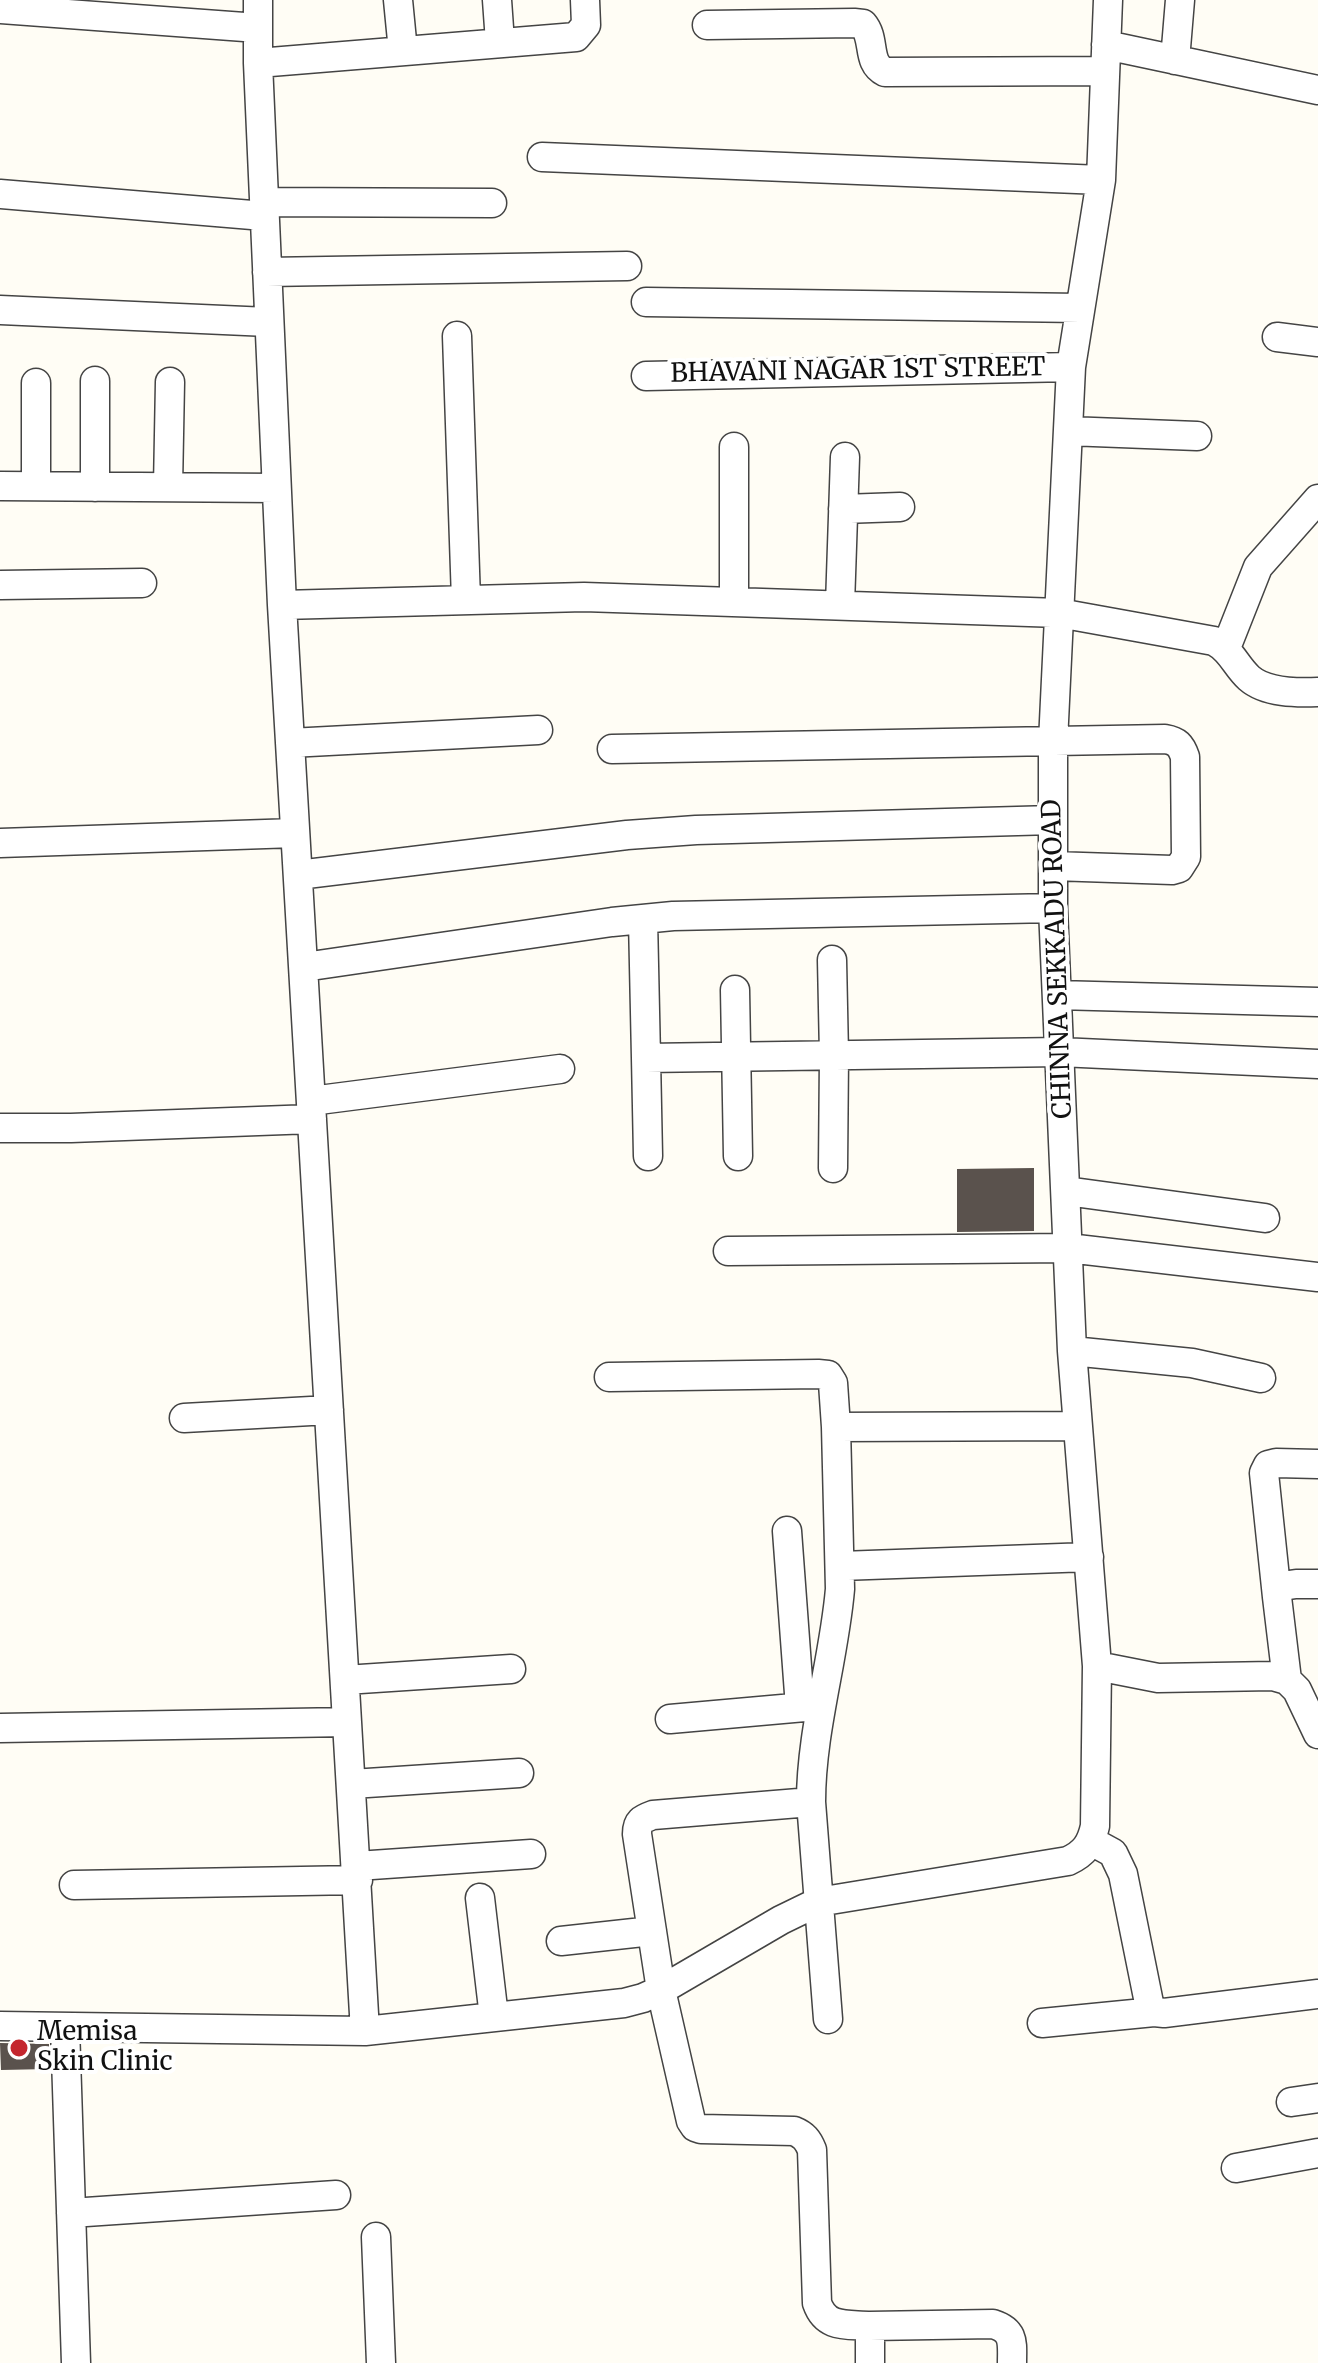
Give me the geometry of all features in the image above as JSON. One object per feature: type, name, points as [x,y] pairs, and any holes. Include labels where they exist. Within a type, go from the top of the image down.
[{"type":"street","points":[[398,0],[403,51]]},
{"type":"street","points":[[497,0],[500,42]]},
{"type":"street","points":[[258,63],[576,37],[586,25],[585,0]]},
{"type":"street","name":"CHINNA SEKKADU ROAD","points":[[1091,1841],[1095,1826],[1097,1666],[1072,1351],[1053,908],[1053,742],[1071,367],[1101,180],[1108,0]]},
{"type":"street","points":[[1175,60],[1180,0]]},
{"type":"street","points":[[0,9],[258,14],[268,322],[282,605],[365,2031]]},
{"type":"street","points":[[707,25],[863,24],[870,37],[874,63],[885,72],[1106,58],[1175,60],[1318,90]]},
{"type":"street","points":[[542,157],[1101,180]]},
{"type":"street","points":[[0,194],[264,209],[492,203]]},
{"type":"street","points":[[267,272],[627,266]]},
{"type":"street","points":[[646,302],[1080,308]]},
{"type":"street","points":[[0,310],[268,322]]},
{"type":"street","points":[[457,336],[466,600]]},
{"type":"street","points":[[1277,337],[1318,342]]},
{"type":"street","name":"BHAVANI NAGAR 1ST STREET","points":[[646,376],[1071,367]]},
{"type":"street","points":[[95,381],[95,487]]},
{"type":"street","points":[[168,487],[170,382]]},
{"type":"street","points":[[36,383],[36,486]]},
{"type":"street","points":[[1068,431],[1197,436]]},
{"type":"street","points":[[734,447],[734,601]]},
{"type":"street","points":[[840,605],[845,457]]},
{"type":"street","points":[[0,486],[276,488]]},
{"type":"street","points":[[1226,648],[1258,567],[1318,499]]},
{"type":"street","points":[[843,509],[900,507]]},
{"type":"street","points":[[0,585],[142,583]]},
{"type":"street","points":[[282,605],[584,597],[1059,613],[1214,641],[1226,648],[1251,680],[1294,693],[1318,692]]},
{"type":"street","points":[[290,743],[538,730]]},
{"type":"street","points":[[612,749],[1165,739],[1175,741],[1182,747],[1185,757],[1186,857],[1179,868],[1053,866]]},
{"type":"street","points":[[298,875],[627,835],[1053,820]]},
{"type":"street","points":[[0,843],[295,833]]},
{"type":"street","points":[[304,967],[673,916],[1053,908]]},
{"type":"street","points":[[643,919],[648,1156]]},
{"type":"street","points":[[832,960],[833,1168]]},
{"type":"street","points":[[735,990],[738,1156]]},
{"type":"street","points":[[1057,995],[1318,1002]]},
{"type":"street","points":[[646,1058],[1060,1052],[1318,1064]]},
{"type":"street","points":[[0,1128],[71,1128],[312,1110],[560,1069]]},
{"type":"street","points":[[1066,1191],[1265,1218]]},
{"type":"street","points":[[728,1251],[1068,1248],[1318,1277]]},
{"type":"street","points":[[1072,1351],[1192,1363],[1261,1378]]},
{"type":"street","points":[[609,1377],[818,1374],[828,1375],[833,1383],[841,1566],[838,1614],[811,1706]]},
{"type":"street","points":[[184,1418],[329,1410]]},
{"type":"street","points":[[836,1427],[1078,1426]]},
{"type":"street","points":[[1287,1680],[1264,1473],[1268,1465],[1276,1463],[1318,1464]]},
{"type":"street","points":[[787,1531],[811,1706],[811,1802],[828,2019]]},
{"type":"street","points":[[841,1566],[1089,1557]]},
{"type":"street","points":[[1277,1597],[1282,1586],[1318,1584]]},
{"type":"street","points":[[1097,1666],[1158,1678],[1256,1675],[1287,1680],[1297,1690],[1318,1734]]},
{"type":"street","points":[[345,1680],[511,1669]]},
{"type":"street","points":[[670,1719],[811,1706]]},
{"type":"street","points":[[0,1728],[347,1722]]},
{"type":"street","points":[[352,1784],[519,1773]]},
{"type":"street","points":[[811,1802],[653,1815],[637,1826],[661,1990],[691,2121],[695,2127],[711,2130],[794,2131],[809,2141],[812,2150],[817,2303],[828,2320],[838,2324],[870,2326],[993,2324],[1009,2332],[1012,2363]]},
{"type":"street","points":[[0,2026],[365,2031],[624,2003],[661,1990],[818,1902],[1068,1861],[1083,1854],[1091,1841],[1113,1853],[1123,1874],[1149,2003],[1154,2012]]},
{"type":"street","points":[[74,1885],[357,1873],[531,1854]]},
{"type":"street","points":[[480,1898],[494,2017]]},
{"type":"street","points":[[561,1941],[652,1931]]},
{"type":"street","points":[[1042,2023],[1164,2013],[1318,1994]]},
{"type":"street","points":[[65,2027],[76,2363]]},
{"type":"street","points":[[1236,2168],[1318,2153]]},
{"type":"street","points":[[71,2213],[336,2195]]},
{"type":"street","points":[[376,2237],[381,2363]]},
{"type":"street","points":[[870,2326],[870,2363]]},
{"type":"building","points":[[1034,1168],[1034,1231],[957,1232],[957,1169]]},
{"type":"building","points":[[0,2043],[49,2044],[49,2069],[1,2070]]},
{"type":"place","name":"Memisa Skin Clinic","points":[[19,2048]]}]
